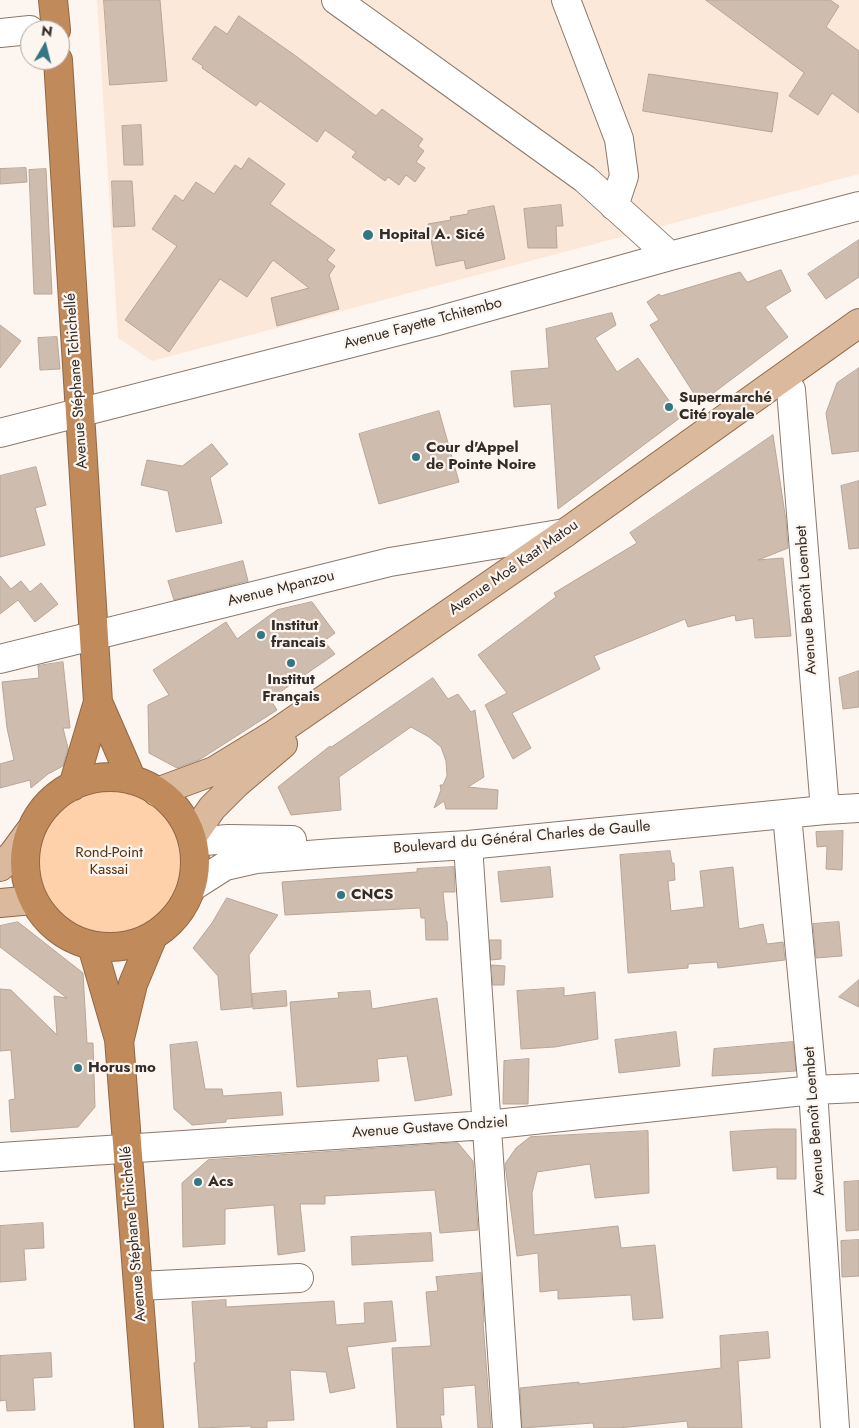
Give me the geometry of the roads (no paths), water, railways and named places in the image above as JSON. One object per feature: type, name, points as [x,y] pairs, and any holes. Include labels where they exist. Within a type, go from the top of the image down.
[{"type":"highway","points":[[47,20],[53,0]]},
{"type":"highway","name":"Avenue Stéphane Tchichellé","points":[[59,70],[98,702],[132,780]]},
{"type":"highway","name":"Avenue Stéphane Tchichellé","points":[[73,786],[98,702]]},
{"type":"highway","points":[[112,777],[132,780],[157,792],[178,811],[192,839],[195,864],[192,887],[183,907],[170,923],[153,936],[134,944],[113,948],[92,946],[74,940],[57,930],[33,900],[26,878],[24,854],[30,831],[40,812],[55,797],[73,786],[92,779],[112,777]]},
{"type":"highway","name":"Avenue Stéphane Tchichellé","points":[[119,1039],[134,984],[153,936]]},
{"type":"highway","name":"Avenue Stéphane Tchichellé","points":[[92,946],[119,1039],[149,1428]]},
{"type":"main road","name":"Avenue Moé Kaat Matou","points":[[157,792],[214,770],[272,735],[566,533],[859,323]]},
{"type":"main road","name":"Avenue Moé Kaat Matou","points":[[192,839],[218,802],[286,741],[594,533],[859,341]]},
{"type":"main road","points":[[0,867],[13,854],[30,831]]},
{"type":"main road","points":[[0,903],[33,900]]},
{"type":"street","points":[[336,0],[585,179],[670,256]]},
{"type":"street","points":[[566,0],[619,139],[624,176],[614,206]]},
{"type":"street","points":[[0,33],[20,32]]},
{"type":"street","name":"Avenue Fayette Tchitembo","points":[[0,432],[434,322],[670,256],[854,209]]},
{"type":"street","name":"Avenue Benoît Loembet","points":[[791,390],[823,803]]},
{"type":"street","name":"Avenue Mpanzou","points":[[0,659],[390,562],[566,533]]},
{"type":"street","name":"Boulevard du Général Charles de Gaulle","points":[[192,887],[225,866],[256,859],[334,852],[468,845],[787,815],[859,793]]},
{"type":"street","name":"Boulevard du Général Charles de Gaulle","points":[[192,839],[309,840],[776,802],[823,803],[859,808]]},
{"type":"street","name":"Avenue Benoît Loembet","points":[[787,815],[813,1090],[835,1428]]},
{"type":"street","points":[[468,845],[507,1428]]},
{"type":"street","name":"Avenue Gustave Ondziel","points":[[0,1157],[487,1125],[813,1090],[859,1088]]},
{"type":"street","points":[[139,1286],[298,1278]]},
{"type":"place","name":"Hopital A. Sicé","points":[[368,235]]},
{"type":"place","name":"Supermarché Cité royale","points":[[669,407]]},
{"type":"place","name":"Cour d'Appel de Pointe Noire","points":[[416,457]]},
{"type":"place","name":"Institut francais","points":[[261,635]]},
{"type":"place","name":"Institut Français","points":[[291,663]]},
{"type":"place","name":"CNCS","points":[[341,895]]},
{"type":"place","name":"Horus mo","points":[[78,1068]]},
{"type":"place","name":"Acs","points":[[198,1182]]},
{"type":"park label","name":"Rond-Point Kassai","points":[[109,862]]}]
